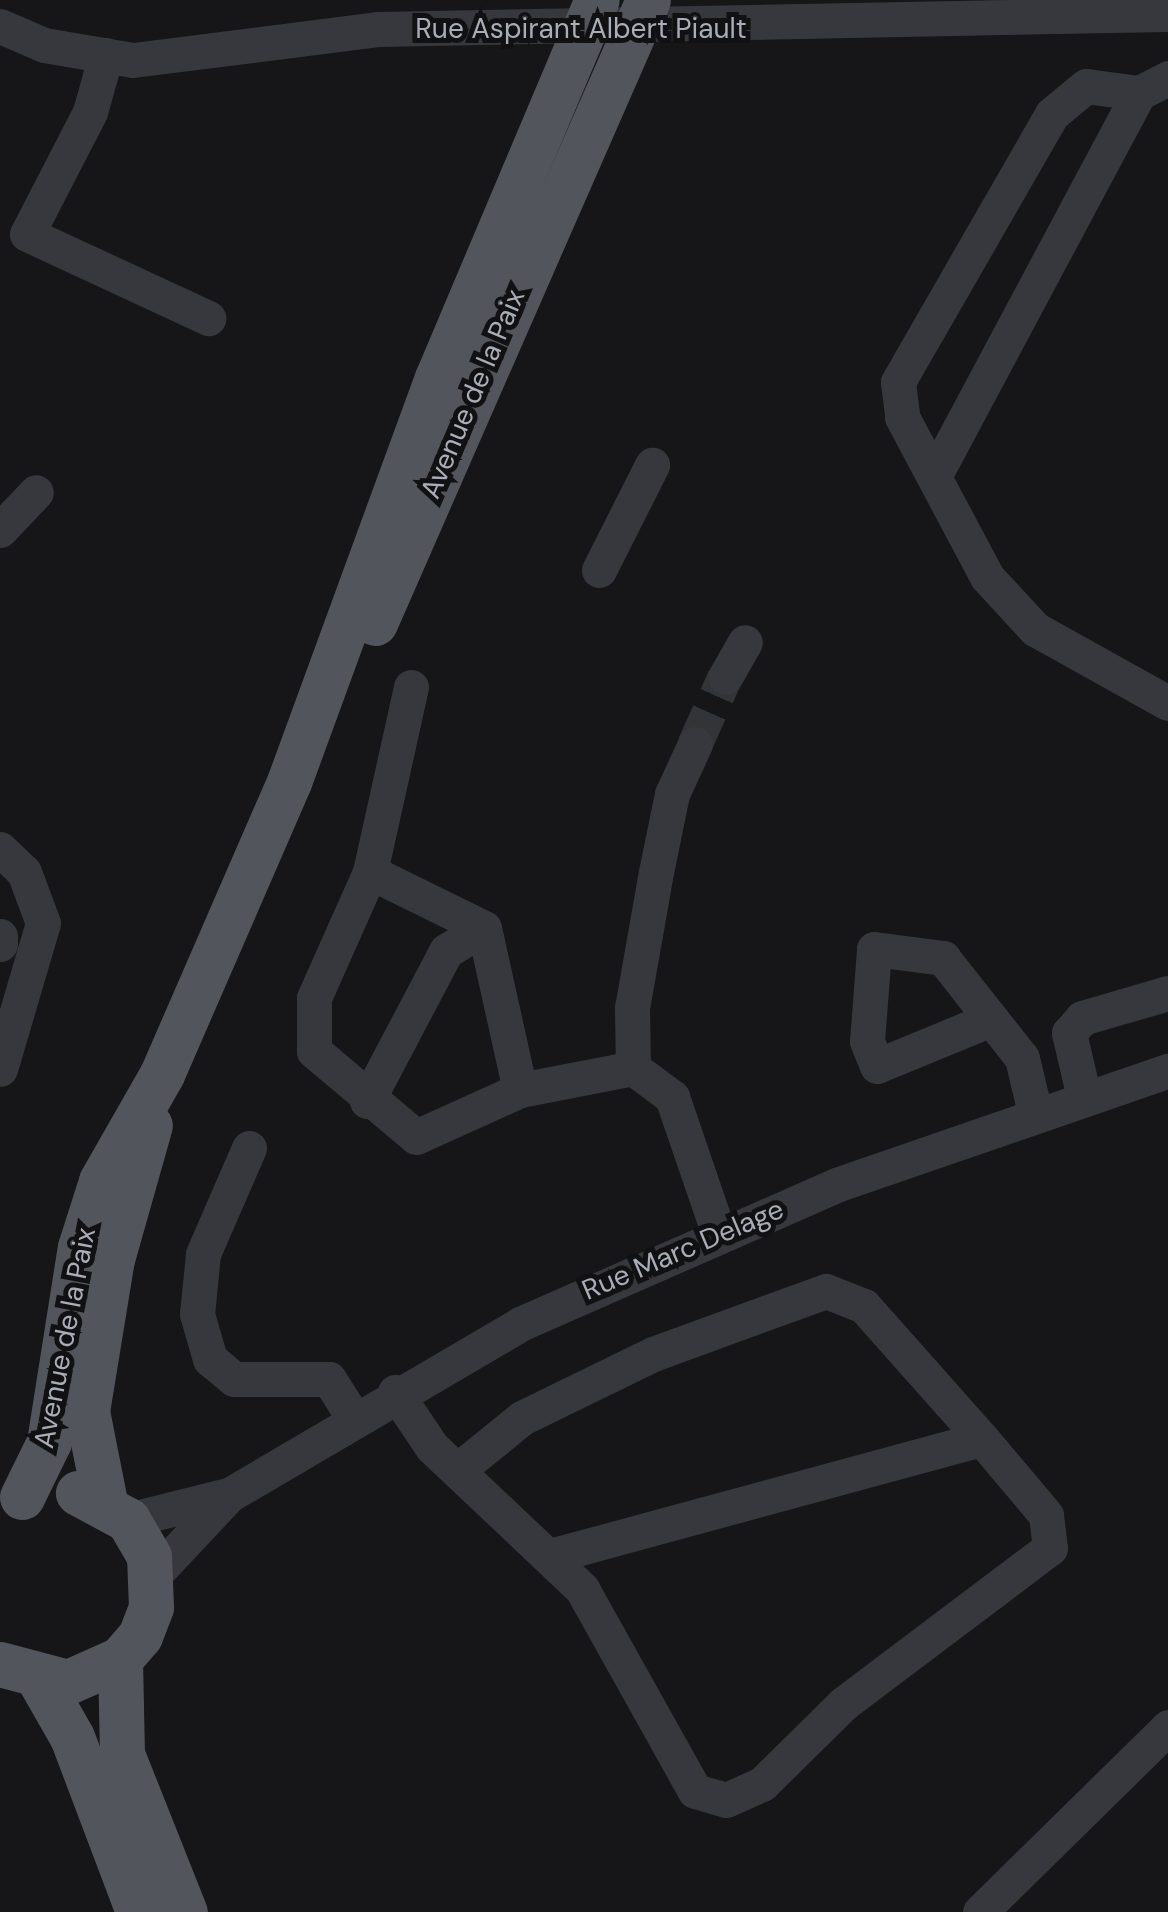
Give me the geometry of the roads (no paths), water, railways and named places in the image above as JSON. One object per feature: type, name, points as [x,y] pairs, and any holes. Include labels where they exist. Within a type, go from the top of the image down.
[{"type":"main road","name":"Avenue de la Paix","points":[[11,1503],[49,1442],[96,1198],[162,1074],[289,782],[437,378],[590,16]]},
{"type":"main road","name":"Avenue de la Paix","points":[[289,782],[341,700],[641,16]]},
{"type":"main road","name":"Avenue de la Paix","points":[[153,1576],[116,1511],[87,1411],[112,1259],[162,1074]]},
{"type":"main road","points":[[11,1503],[64,1490],[116,1511]]},
{"type":"main road","points":[[12,1672],[96,1675],[120,1660],[140,1636],[153,1576]]},
{"type":"main road","points":[[120,1660],[122,1754],[185,1912]]},
{"type":"main road","points":[[12,1672],[72,1737],[138,1912]]},
{"type":"street","name":"Rue Aspirant Albert Piault","points":[[0,26],[133,60],[377,29],[590,16],[1168,14]]},
{"type":"street","points":[[106,55],[90,112],[27,234],[208,318]]},
{"type":"street","points":[[938,469],[1153,85]]},
{"type":"street","points":[[1153,85],[1086,86],[1052,114],[898,382],[902,416],[938,469],[988,576],[1035,629],[1168,703]]},
{"type":"street","points":[[600,570],[652,465]]},
{"type":"street","points":[[0,530],[36,492]]},
{"type":"street","points":[[725,677],[745,642]]},
{"type":"street","points":[[411,687],[370,872],[314,998],[314,1051],[367,1101],[416,1138],[520,1090],[633,1068],[672,1096],[719,1234]]},
{"type":"street","points":[[633,1068],[632,1008],[656,872],[672,794],[696,744]]},
{"type":"street","points":[[0,850],[24,872],[43,923],[0,1070]]},
{"type":"street","points":[[370,872],[484,928]]},
{"type":"street","points":[[484,928],[520,1090]]},
{"type":"street","points":[[367,1101],[446,950],[484,928]]},
{"type":"street","points":[[0,936],[0,944]]},
{"type":"street","points":[[1084,1097],[1069,1032],[1082,1018],[1168,993]]},
{"type":"street","points":[[991,1019],[1022,1058],[1035,1113]]},
{"type":"street","name":"Rue Marc Delage","points":[[153,1576],[229,1495],[395,1392],[520,1324],[719,1234],[1035,1113],[1168,1071]]},
{"type":"street","points":[[249,1148],[203,1254],[197,1314],[210,1359],[234,1379],[330,1380],[353,1417]]},
{"type":"street","points":[[395,1392],[459,1469],[554,1555],[695,1791],[726,1800],[762,1784],[842,1704],[1050,1548],[1046,1515],[982,1438],[864,1306],[826,1291],[653,1354],[538,1410],[459,1469]]},
{"type":"street","points":[[554,1555],[982,1438]]},
{"type":"street","name":"Rue Marc Delage","points":[[116,1511],[229,1495]]},
{"type":"street","points":[[980,1912],[1168,1726]]},
{"type":"tunnel","points":[[695,744],[725,677]]}]
